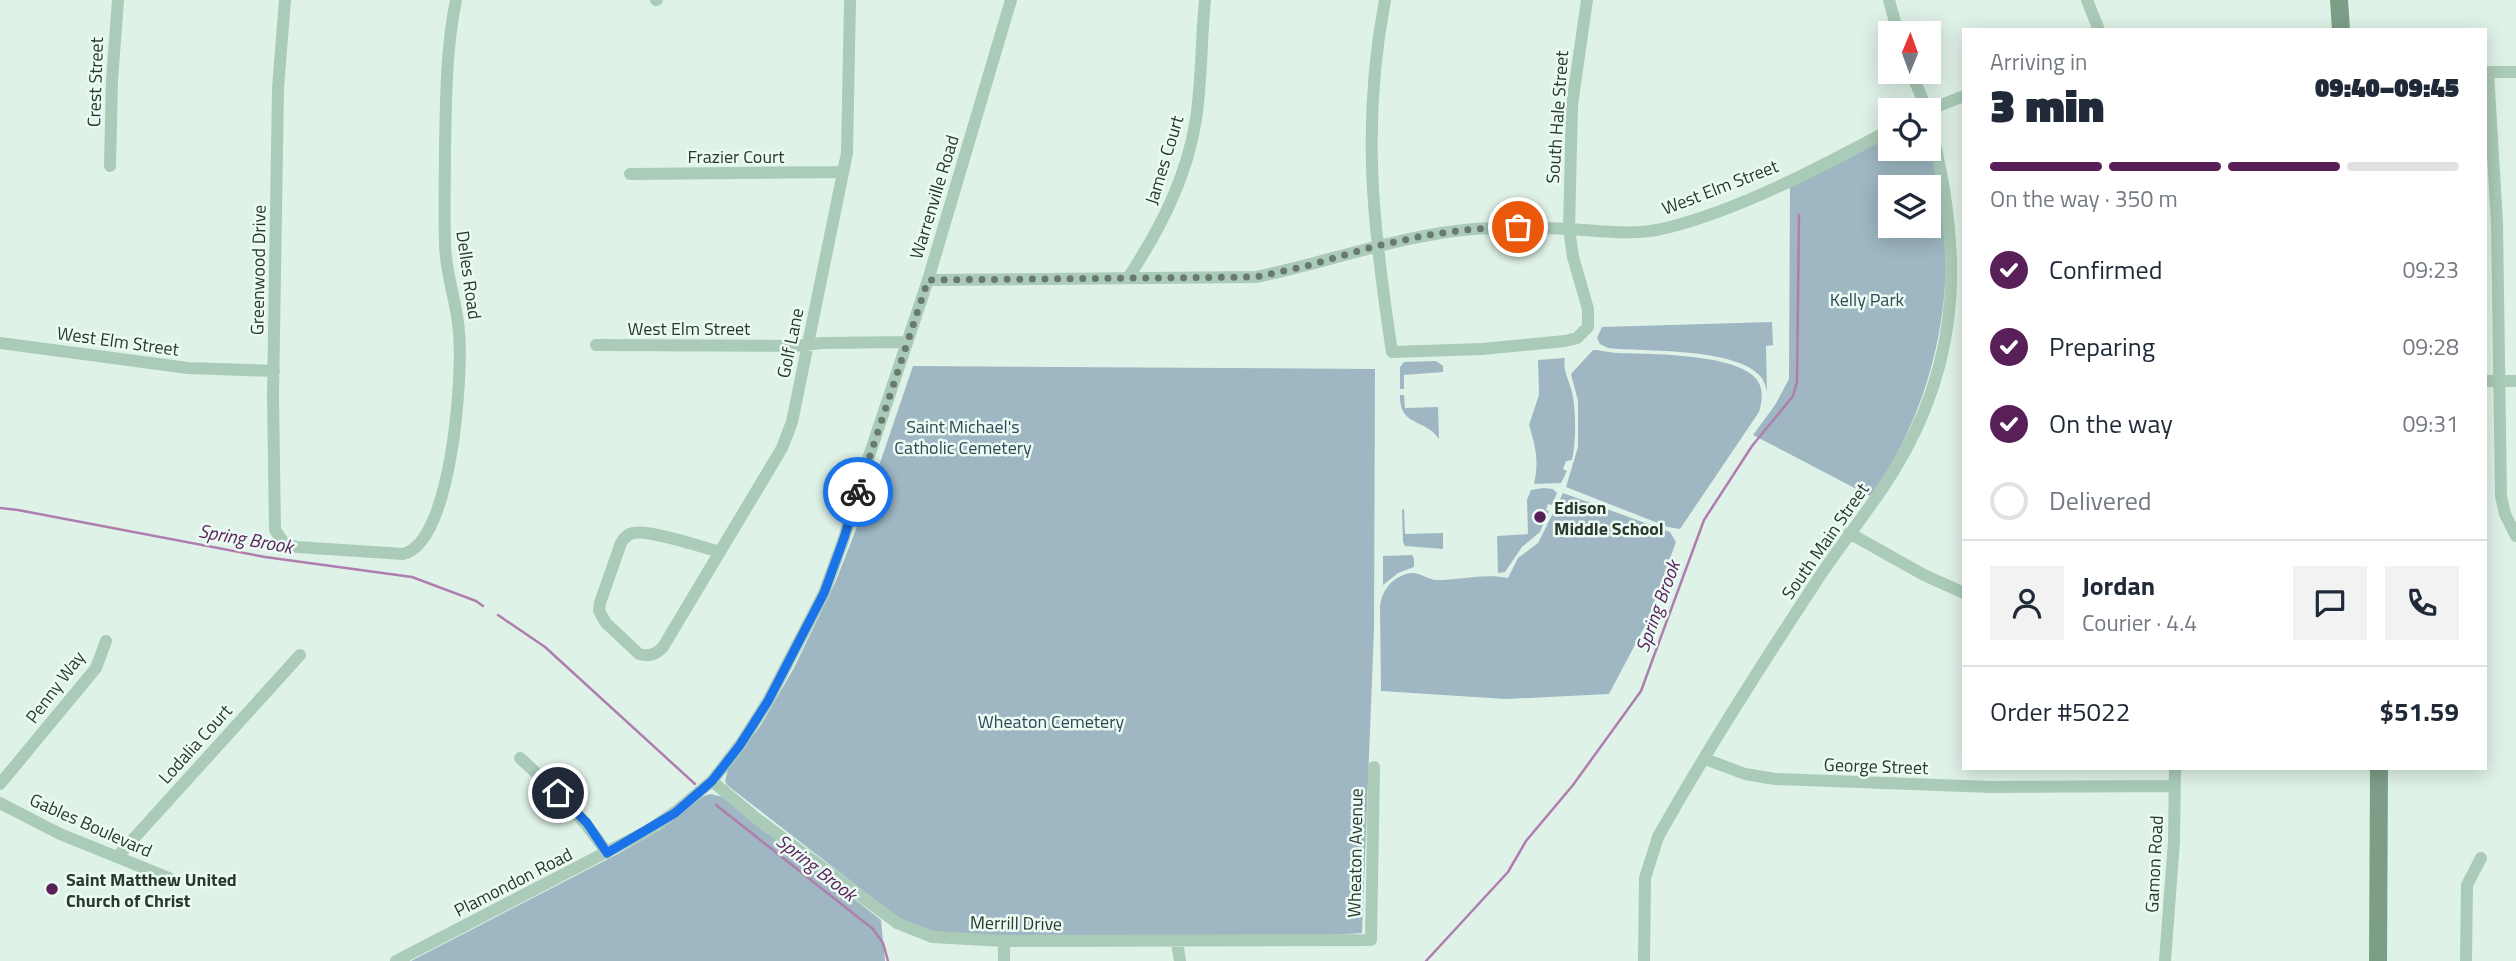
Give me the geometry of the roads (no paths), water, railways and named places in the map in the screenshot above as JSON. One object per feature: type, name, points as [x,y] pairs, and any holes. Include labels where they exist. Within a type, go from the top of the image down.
[{"type":"main road","points":[[2339,0],[2341,28]]},
{"type":"main road","points":[[2378,961],[2379,770]]},
{"type":"street","name":"Crest Street","points":[[110,166],[112,68],[118,0]]},
{"type":"street","name":"Greenwood Drive","points":[[280,539],[273,525],[274,371],[278,88],[285,0]]},
{"type":"street","name":"Delles Road","points":[[280,539],[297,547],[403,554],[423,542],[430,527],[452,452],[459,397],[459,330],[445,245],[447,69],[456,0]]},
{"type":"street","name":"Golf Lane","points":[[720,552],[640,532],[626,536],[621,543],[599,611],[606,623],[639,654],[652,655],[663,647],[720,552],[782,448],[792,422],[849,137],[850,0]]},
{"type":"street","name":"Warrenville Road","points":[[712,781],[740,745],[768,701],[824,593],[838,557],[928,280],[1011,0]]},
{"type":"street","name":"James Court","points":[[1128,278],[1156,234],[1171,204],[1191,143],[1196,117],[1205,0]]},
{"type":"street","points":[[1376,246],[1371,130],[1375,60],[1385,0]]},
{"type":"street","name":"South Hale Street","points":[[1376,246],[1392,352],[1482,349],[1577,338],[1588,327],[1589,317],[1573,257],[1569,229],[1573,105],[1587,0]]},
{"type":"street","points":[[1889,0],[1895,21]]},
{"type":"street","points":[[2087,0],[2098,28]]},
{"type":"street","points":[[2516,72],[2487,72],[2497,223],[2501,496],[2505,514],[2516,536]]},
{"type":"street","points":[[1941,105],[1962,97]]},
{"type":"street","name":"West Elm Street","points":[[928,280],[1256,277],[1307,266],[1376,246],[1473,229],[1518,227],[1624,233],[1667,228],[1782,184],[1878,136]]},
{"type":"street","name":"South Main Street","points":[[1644,961],[1644,890],[1648,863],[1658,836],[1814,584],[1892,473],[1916,429],[1933,386],[1945,341],[1951,294],[1952,238],[1940,161]]},
{"type":"street","name":"Frazier Court","points":[[630,174],[843,172]]},
{"type":"street","name":"West Elm Street","points":[[596,345],[808,345],[907,341]]},
{"type":"street","name":"West Elm Street","points":[[0,343],[188,368],[274,371]]},
{"type":"street","points":[[2487,381],[2516,381]]},
{"type":"street","points":[[1849,533],[1924,575],[1962,592]]},
{"type":"street","name":"Penny Way","points":[[0,785],[96,668],[106,641]]},
{"type":"street","name":"Lodalia Court","points":[[117,857],[300,655]]},
{"type":"street","points":[[520,758],[574,808],[607,853]]},
{"type":"street","name":"George Street","points":[[1705,759],[1745,774],[1774,779],[1992,787],[2175,786]]},
{"type":"street","name":"Wheaton Avenue","points":[[1371,940],[1374,767]]},
{"type":"street","name":"Gamon Road","points":[[2165,961],[2174,841],[2175,770]]},
{"type":"street","name":"Plamondon Road","points":[[396,961],[607,853],[675,813],[712,781]]},
{"type":"street","name":"Merrill Drive","points":[[712,781],[756,818],[897,923],[932,937],[1004,941],[1371,940]]},
{"type":"street","name":"Gables Boulevard","points":[[0,803],[34,822],[169,878]]},
{"type":"street","points":[[2466,961],[2467,885],[2481,858]]},
{"type":"street","points":[[1004,941],[1004,961]]},
{"type":"street","points":[[1177,942],[1180,961]]},
{"type":"waterway","name":"Spring Brook","points":[[1426,961],[1508,872],[1526,841],[1573,785],[1641,691],[1704,520],[1752,446],[1793,396],[1797,382],[1799,215]]},
{"type":"waterway","name":"Spring Brook","points":[[0,508],[265,557],[412,577],[483,606]]},
{"type":"waterway","name":"Spring Brook","points":[[498,615],[545,647],[695,784]]},
{"type":"waterway","name":"Spring Brook","points":[[716,805],[873,929],[883,943],[888,961]]},
{"type":"place","name":"Edison Middle School","points":[[1540,517]]},
{"type":"place","name":"Saint Matthew United Church of Christ","points":[[52,889]]},
{"type":"park label","name":"Kelly Park","points":[[1867,299]]},
{"type":"park label","name":"Saint Michael's Catholic Cemetery","points":[[963,436]]},
{"type":"park label","name":"Wheaton Cemetery","points":[[1051,721]]}]
